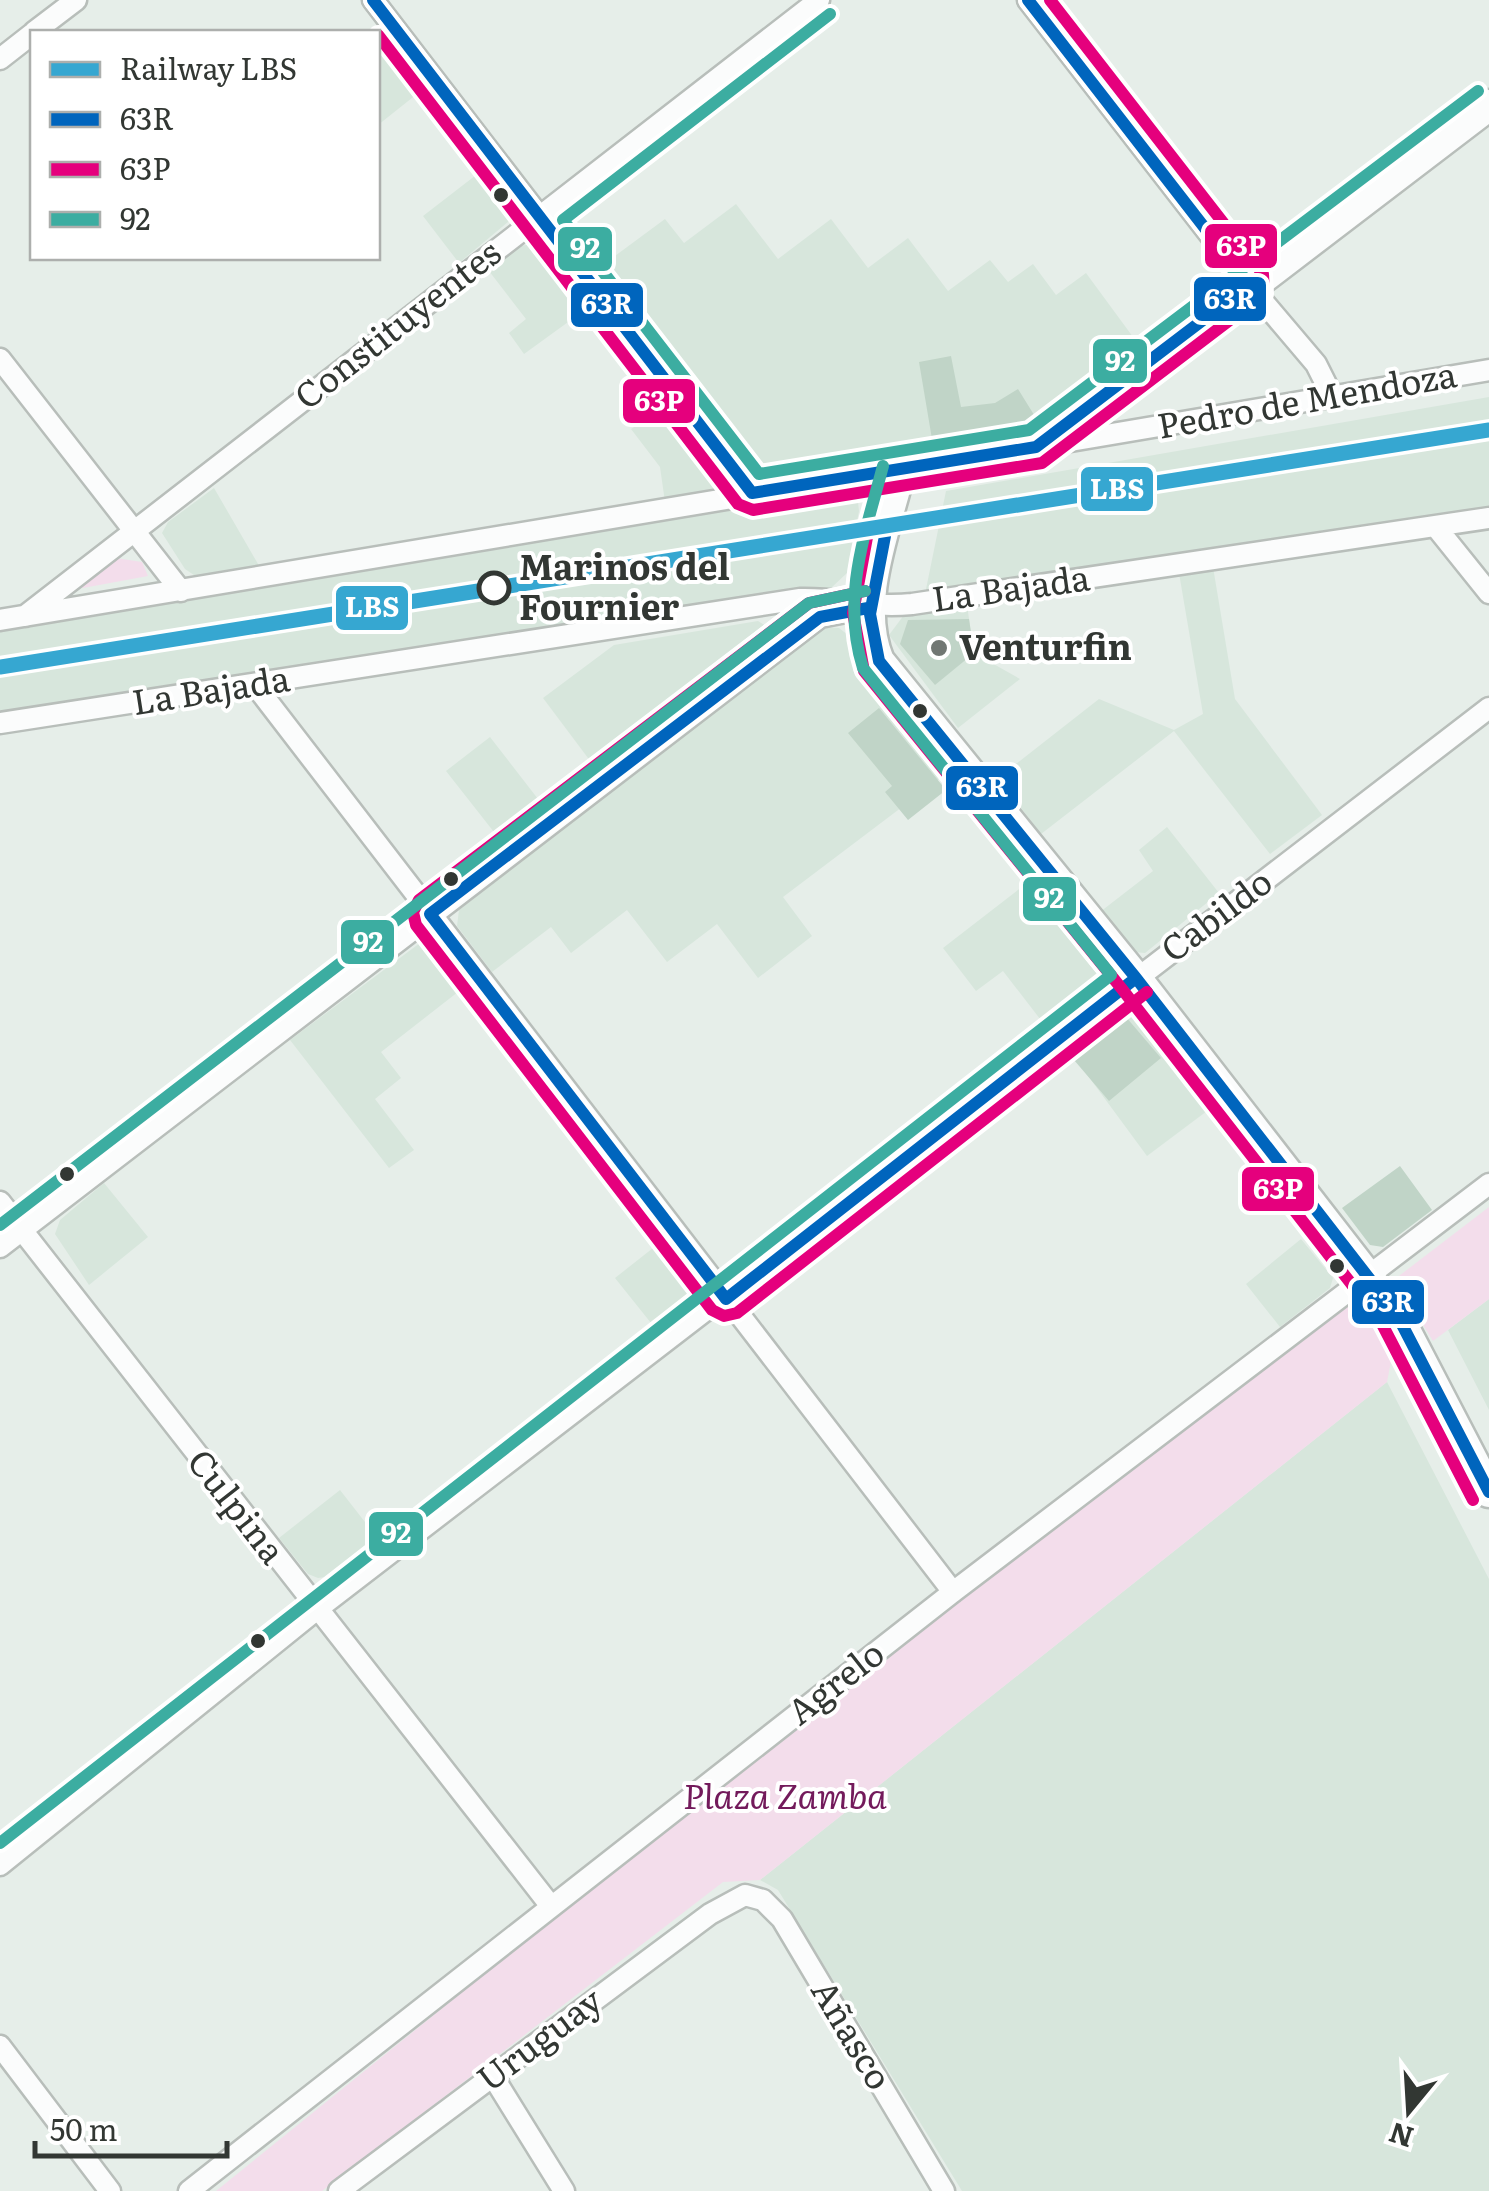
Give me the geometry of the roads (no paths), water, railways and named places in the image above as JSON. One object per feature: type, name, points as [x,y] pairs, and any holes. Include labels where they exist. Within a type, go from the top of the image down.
[{"type":"street","points":[[37,30],[76,0]]},
{"type":"street","points":[[374,0],[752,493]]},
{"type":"street","name":"Constituyentes","points":[[25,616],[819,0]]},
{"type":"street","points":[[1028,0],[1249,285],[1316,364],[1332,396]]},
{"type":"street","points":[[0,59],[30,35]]},
{"type":"street","points":[[1036,447],[1058,435],[1489,104]]},
{"type":"street","points":[[0,360],[181,591]]},
{"type":"street","name":"Pedro de Mendoza","points":[[0,620],[1489,370]]},
{"type":"street","points":[[900,470],[868,608],[872,644],[879,662],[1136,978],[1366,1281],[1404,1325],[1489,1492]]},
{"type":"street","name":"La Bajada","points":[[0,722],[800,599],[837,598],[868,608],[1489,518]]},
{"type":"street","points":[[1436,526],[1489,592]]},
{"type":"street","points":[[0,1247],[820,617],[868,608]]},
{"type":"street","points":[[254,685],[953,1592]]},
{"type":"street","name":"Cabildo","points":[[0,1865],[316,1610],[726,1299],[1489,708]]},
{"type":"street","name":"Agrelo","points":[[190,2191],[953,1592],[1489,1184]]},
{"type":"street","name":"Culpina","points":[[0,1202],[550,1905]]},
{"type":"street","name":"Uruguay","points":[[340,2191],[710,1914],[745,1895]]},
{"type":"street","name":"Añasco","points":[[745,1895],[764,1900],[782,1918],[944,2191]]},
{"type":"street","points":[[0,2046],[110,2191]]},
{"type":"street","points":[[492,2075],[564,2191]]},
{"type":"rail line","name":"LBS","points":[[0,667],[1489,430]]},
{"type":"place","name":"Marinos del Fournier","points":[[494,588]]},
{"type":"place","name":"Venturfin","points":[[939,648]]},
{"type":"park label","name":"Plaza Zamba","points":[[785,1797]]}]
